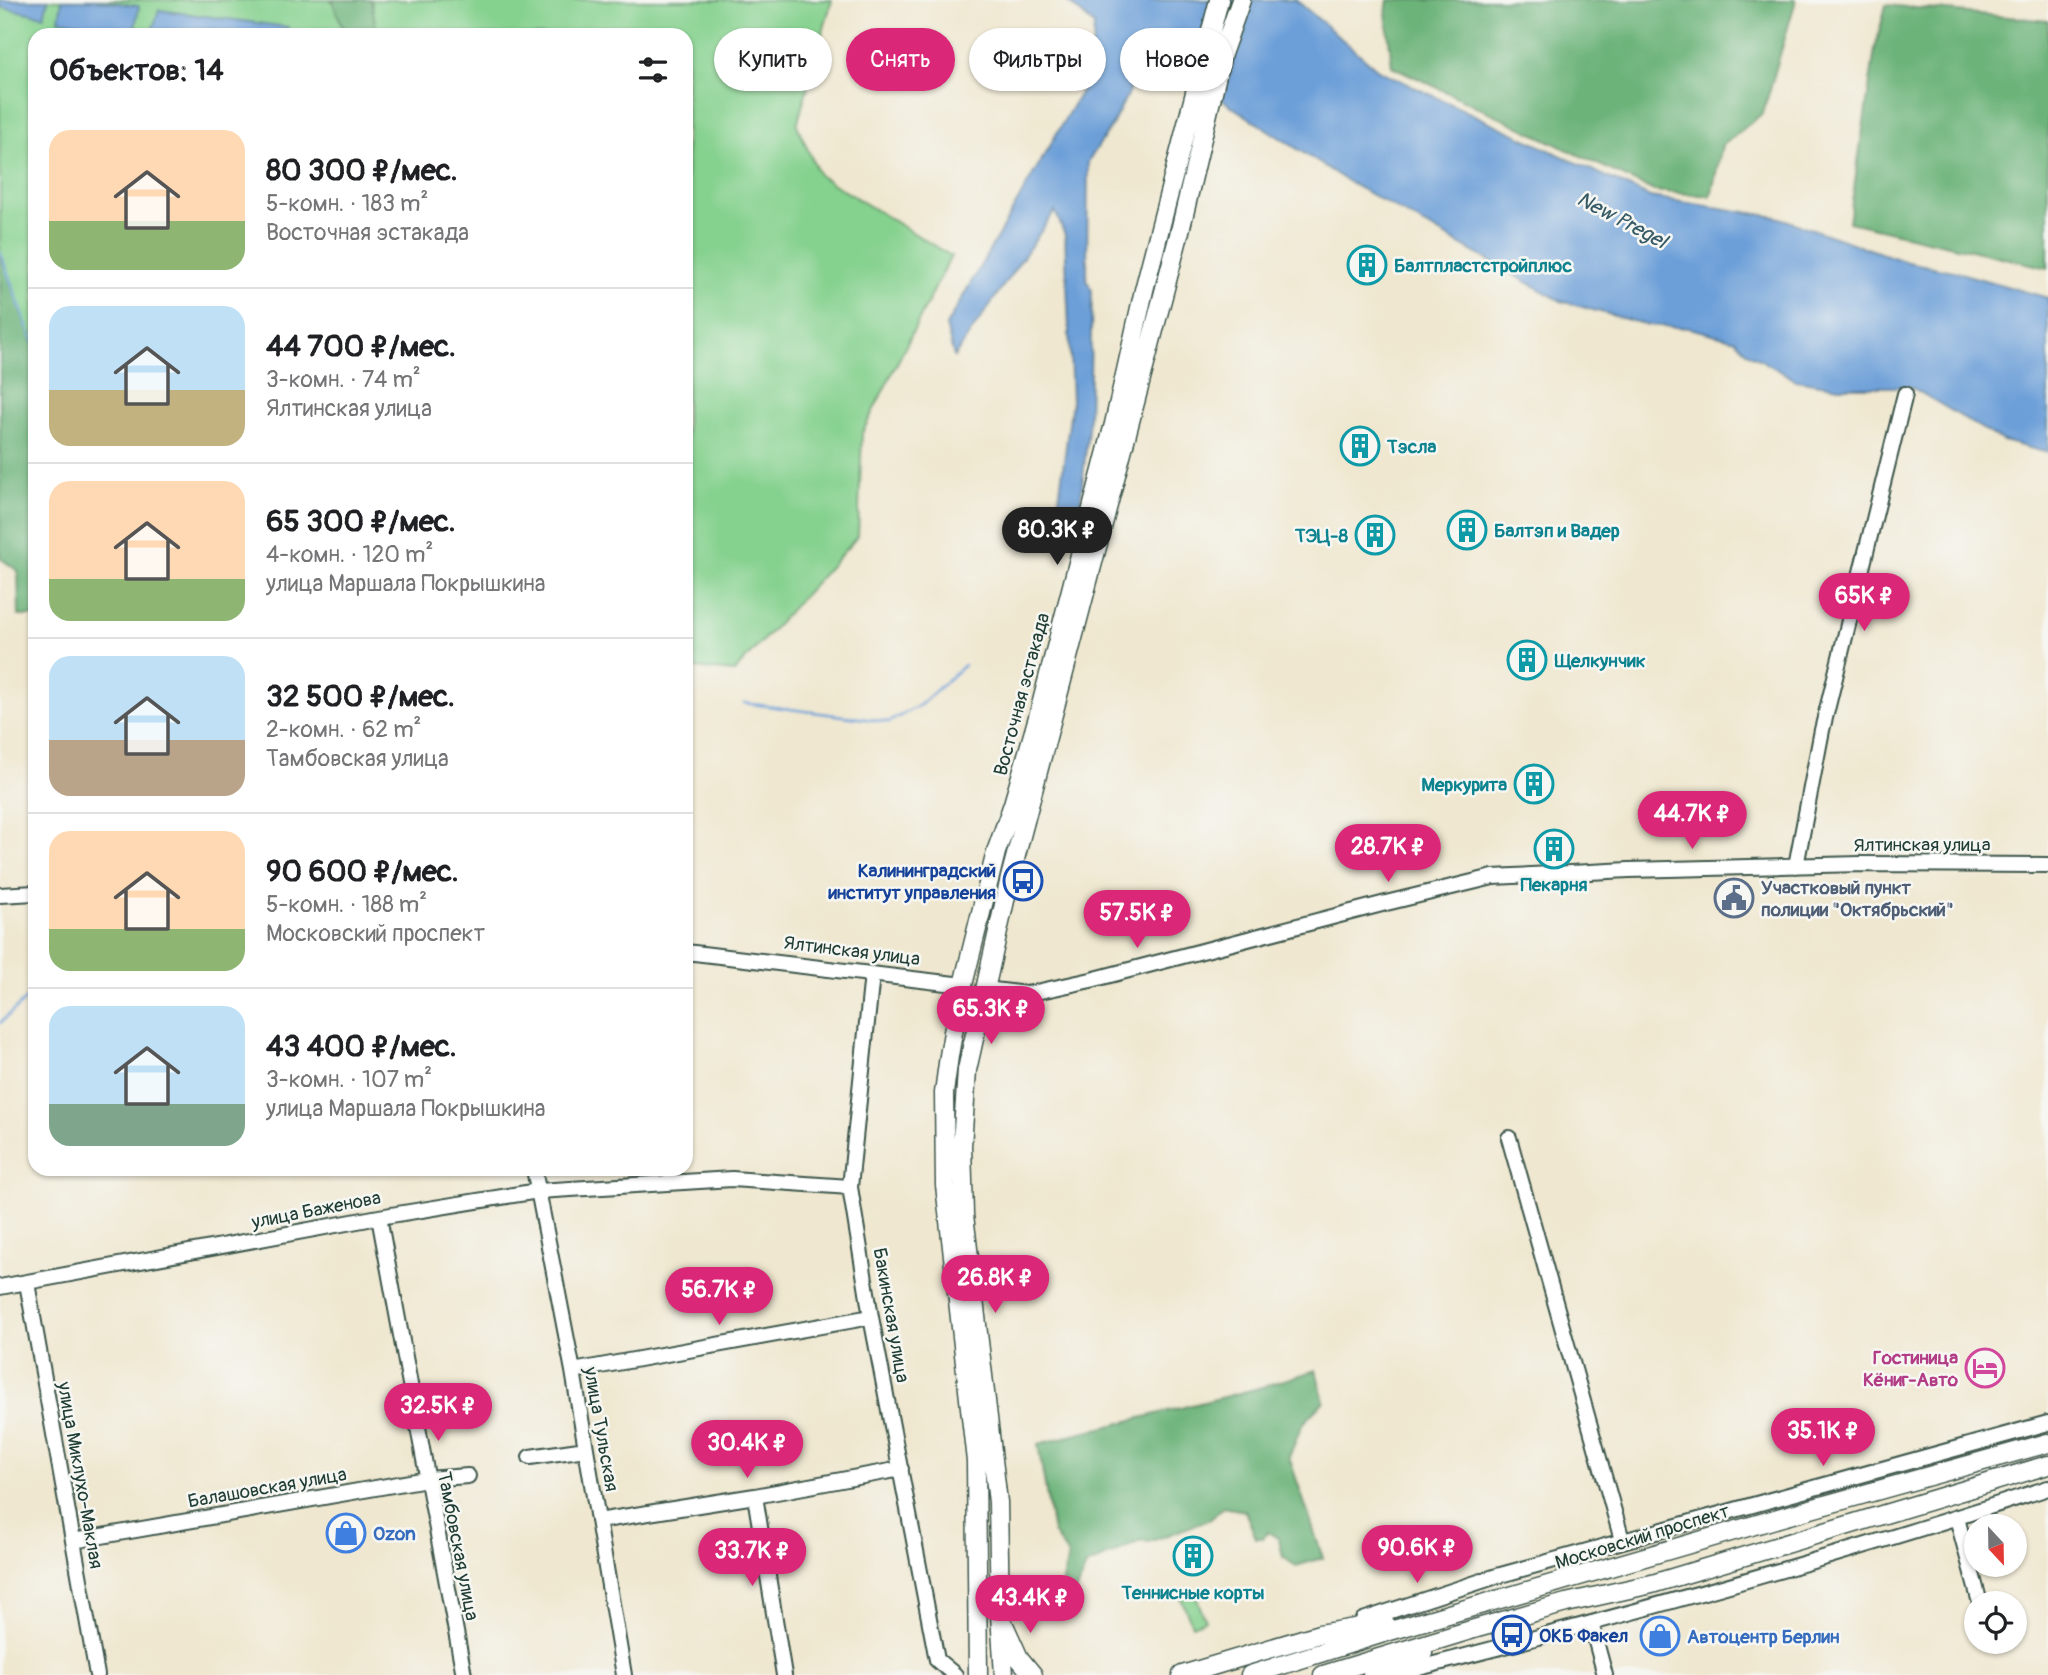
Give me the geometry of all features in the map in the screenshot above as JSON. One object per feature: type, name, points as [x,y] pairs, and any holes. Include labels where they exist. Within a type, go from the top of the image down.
[{"type":"main road","name":"Восточная эстакада","points":[[976,1639],[979,1558],[976,1461],[948,1223],[944,1141],[947,1068],[963,985],[996,852],[1038,717],[1219,0]]},
{"type":"main road","points":[[1225,28],[1231,0]]},
{"type":"main road","points":[[1231,28],[1241,0]]},
{"type":"main road","name":"Восточная эстакада","points":[[1004,1675],[998,1502],[967,1246],[962,1182],[964,1097],[971,1050],[1017,851],[1163,295],[1213,91]]},
{"type":"main road","name":"Ялтинская улица","points":[[963,985],[985,989]]},
{"type":"main road","name":"Московский проспект","points":[[1250,1675],[1710,1538],[2043,1444]]},
{"type":"main road","points":[[1990,1459],[1985,1466],[1985,1473],[1987,1478],[1995,1482]]},
{"type":"main road","points":[[1323,1675],[1474,1629],[1692,1572],[2048,1465]]},
{"type":"main road","points":[[1182,1675],[1319,1634],[1456,1612]]},
{"type":"main road","points":[[1000,1614],[1016,1653],[1033,1675]]},
{"type":"main road","points":[[1371,1675],[1474,1629]]},
{"type":"main road","points":[[972,1675],[976,1639]]},
{"type":"main road","points":[[976,1639],[978,1675]]},
{"type":"street","points":[[1797,866],[1822,730],[1905,394]]},
{"type":"street","name":"Ялтинская улица","points":[[985,989],[1027,994],[1091,980],[1482,879],[1629,870],[1797,866],[2048,866]]},
{"type":"street","points":[[0,895],[28,894]]},
{"type":"street","name":"Ялтинская улица","points":[[693,953],[963,985]]},
{"type":"street","name":"Бакинская улица","points":[[872,974],[850,1187],[871,1317],[937,1660],[955,1675]]},
{"type":"street","name":"Московский проспект","points":[[1509,1138],[1622,1540]]},
{"type":"street","name":"улица Тульская","points":[[535,1176],[573,1371],[624,1675]]},
{"type":"street","name":"улица Баженова","points":[[0,1287],[379,1217],[538,1191],[732,1179],[850,1187]]},
{"type":"street","name":"Тамбовская улица","points":[[379,1217],[464,1675]]},
{"type":"street","name":"улица Миклухо-Маклая","points":[[27,1283],[97,1675]]},
{"type":"street","points":[[573,1371],[871,1317]]},
{"type":"street","name":"Московский проспект","points":[[1319,1634],[1497,1576],[2048,1423]]},
{"type":"street","points":[[2000,1436],[2043,1444]]},
{"type":"street","points":[[530,1457],[586,1449]]},
{"type":"street","points":[[598,1521],[901,1469]]},
{"type":"street","name":"Балашовская улица","points":[[73,1541],[427,1479],[468,1476]]},
{"type":"street","points":[[1391,1675],[1673,1600],[2048,1489]]},
{"type":"street","points":[[755,1496],[784,1675]]},
{"type":"street","points":[[1710,1538],[1722,1513]]},
{"type":"street","points":[[1957,1518],[1977,1591]]},
{"type":"street","points":[[1673,1600],[1692,1572]]},
{"type":"street","points":[[1591,1623],[1605,1675]]},
{"type":"green space","points":[[0,0],[332,0],[343,28],[28,28],[28,329],[0,252]]},
{"type":"green space","points":[[332,0],[371,0],[376,28],[343,28]]},
{"type":"green space","points":[[371,0],[832,0],[824,28],[714,28],[714,91],[807,91],[797,125],[819,175],[951,256],[862,433],[858,536],[734,672],[693,668],[693,28],[376,28]]},
{"type":"green space","points":[[1388,0],[1796,0],[1763,113],[1722,146],[1711,196],[1654,191],[1392,66],[1386,12]]},
{"type":"green space","points":[[1886,5],[2048,21],[2048,268],[1849,222],[1875,49]]},
{"type":"green space","points":[[0,252],[28,329],[28,616],[19,616],[18,571],[0,558]]},
{"type":"green space","points":[[1316,1370],[1324,1401],[1302,1425],[1289,1457],[1323,1558],[1296,1566],[1283,1557],[1279,1539],[1268,1532],[1263,1538],[1256,1538],[1245,1511],[1223,1507],[1211,1519],[1149,1542],[1142,1540],[1086,1566],[1075,1596],[1060,1597],[1068,1555],[1053,1533],[1038,1444],[1259,1388]]},
{"type":"green space","points":[[1194,1590],[1205,1620],[1192,1625],[1180,1596]]},
{"type":"water","points":[[0,0],[48,0],[44,16],[0,7]]},
{"type":"water","points":[[62,0],[97,0],[139,6],[135,28],[105,28],[59,20]]},
{"type":"water","name":"New Pregel","points":[[1066,0],[1296,0],[1378,70],[1650,197],[1777,217],[1907,262],[1953,271],[2048,298],[2048,453],[2003,441],[1911,387],[1839,387],[1796,380],[1747,352],[1736,340],[1689,328],[1647,325],[1561,301],[1347,181],[1210,91],[1233,91],[1233,28],[1120,28],[1120,91],[1129,91],[1112,125],[1088,162],[1087,280],[1092,291],[1089,420],[1079,516],[1068,525],[1062,523],[1057,514],[1072,401],[1065,235],[1055,211],[954,357],[946,326],[1081,91],[1106,91],[1106,28],[1094,28],[1094,25]]},
{"type":"water","points":[[159,10],[288,27],[288,28],[153,28]]},
{"type":"waterway","points":[[0,252],[28,329]]},
{"type":"waterway","points":[[744,703],[889,722],[920,705],[964,665]]},
{"type":"waterway","points":[[0,1023],[28,997]]},
{"type":"place","name":"Балтпластстройплюс","points":[[1367,265]]},
{"type":"place","name":"Тэсла","points":[[1360,446]]},
{"type":"place","name":"Балтэп и Вадер","points":[[1467,530]]},
{"type":"place","name":"ТЭЦ-8","points":[[1375,535]]},
{"type":"place","name":"Щелкунчик","points":[[1527,660]]},
{"type":"place","name":"Меркурита","points":[[1534,784]]},
{"type":"place","name":"Пекарня","points":[[1554,849]]},
{"type":"place","name":"Калининградский институт управления","points":[[1023,881]]},
{"type":"place","name":"Участковый пункт полиции \"Октябрьский\"","points":[[1734,898]]},
{"type":"place","name":"Гостиница Кёниг-Авто","points":[[1985,1368]]},
{"type":"place","name":"Ozon","points":[[346,1533]]},
{"type":"place","name":"Теннисные корты","points":[[1193,1556]]},
{"type":"place","name":"ОКБ Факел","points":[[1512,1635]]},
{"type":"place","name":"Автоцентр Берлин","points":[[1660,1636]]}]
